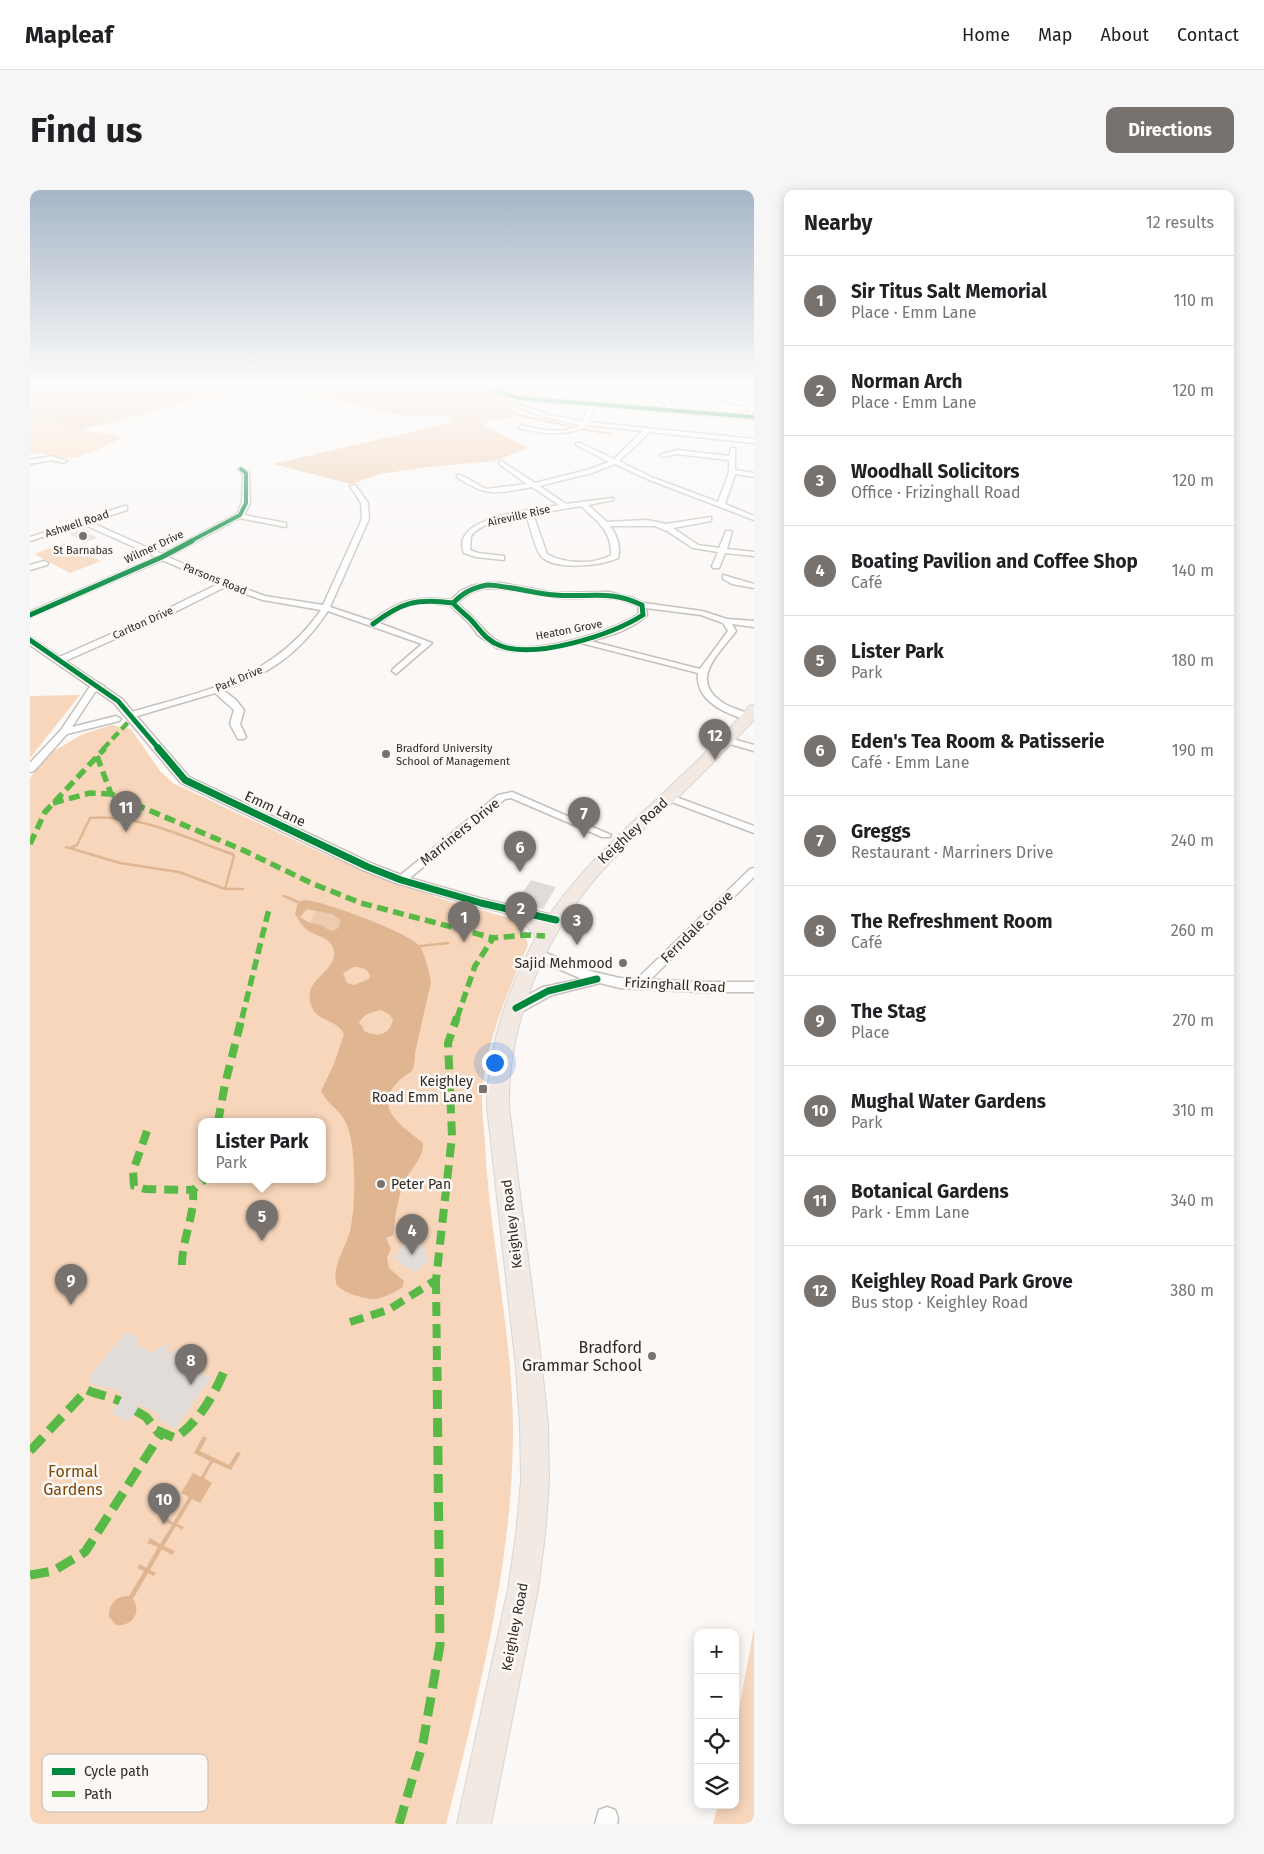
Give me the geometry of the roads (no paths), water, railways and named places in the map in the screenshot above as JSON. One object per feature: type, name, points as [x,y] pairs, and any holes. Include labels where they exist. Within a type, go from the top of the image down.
[{"type":"highway","name":"Keighley Road","points":[[475,1824],[520,1608],[528,1561],[534,1498],[535,1453],[529,1352],[499,1122],[499,1082],[516,1008],[534,958],[545,936],[575,890],[592,870],[726,740],[751,713]]},
{"type":"highway","points":[[525,912],[545,936]]},
{"type":"street","points":[[30,462],[44,459]]},
{"type":"street","points":[[56,459],[64,461]]},
{"type":"street","points":[[609,459],[649,478],[754,518]]},
{"type":"street","points":[[459,476],[489,491],[534,484],[589,471],[618,459]]},
{"type":"street","points":[[721,505],[732,472],[732,459]]},
{"type":"street","points":[[501,463],[565,506]]},
{"type":"street","points":[[241,469],[246,473],[246,503],[238,516],[283,525]]},
{"type":"street","points":[[732,472],[754,475]]},
{"type":"street","name":"Park Drive","points":[[131,715],[216,689],[259,672],[282,658],[306,633],[326,608],[361,531],[368,509],[353,486]]},
{"type":"street","name":"Aireville Rise","points":[[501,558],[476,555],[467,551],[465,544],[469,533],[485,523],[565,506],[611,499]]},
{"type":"street","points":[[529,513],[544,555],[548,559],[583,563],[610,561],[615,556],[615,549],[610,529],[583,504]]},
{"type":"street","name":"Ashwell Road","points":[[30,539],[124,508]]},
{"type":"street","name":"Wilmer Drive","points":[[30,615],[162,557],[238,516]]},
{"type":"street","points":[[664,526],[708,519]]},
{"type":"street","name":"Parsons Road","points":[[83,521],[224,584],[263,598],[326,608]]},
{"type":"street","points":[[605,524],[657,524],[678,534],[692,546],[754,554]]},
{"type":"street","points":[[716,566],[729,533]]},
{"type":"street","points":[[30,568],[44,563]]},
{"type":"street","points":[[726,577],[735,582],[754,586]]},
{"type":"street","name":"Carlton Drive","points":[[60,660],[168,612],[224,584]]},
{"type":"street","name":"Heaton Grove","points":[[664,609],[643,615],[616,632],[597,638],[529,650],[508,647],[482,634],[453,602],[463,592],[472,588],[496,585],[556,595],[612,594],[628,597],[642,605],[702,613],[726,622],[754,624]]},
{"type":"street","points":[[373,624],[393,608],[405,603],[425,599],[453,602]]},
{"type":"street","points":[[642,605],[643,615]]},
{"type":"street","points":[[326,608],[428,643],[396,671]]},
{"type":"street","points":[[726,622],[732,630]]},
{"type":"street","name":"Heaton Grove","points":[[580,640],[703,672],[732,630],[743,624]]},
{"type":"street","name":"Emm Lane","points":[[30,640],[99,686],[118,701],[185,780],[368,867],[401,880],[448,894],[556,920]]},
{"type":"street","points":[[703,672],[702,684],[708,694],[728,710],[751,713]]},
{"type":"street","points":[[30,769],[64,732],[92,690],[99,686]]},
{"type":"street","points":[[216,689],[233,702],[239,710],[234,718],[234,723],[241,737]]},
{"type":"street","points":[[64,732],[116,719]]},
{"type":"street","points":[[726,740],[754,748]]},
{"type":"street","name":"Marriners Drive","points":[[401,880],[506,795],[512,795],[606,835]]},
{"type":"street","points":[[668,797],[754,830]]},
{"type":"street","name":"Ferndale Grove","points":[[639,984],[754,871]]},
{"type":"street","name":"Frizinghall Road","points":[[534,958],[560,971],[576,972],[596,979],[639,984],[754,987]]},
{"type":"street","name":"Frizinghall Road","points":[[516,1008],[548,991],[596,979]]},
{"type":"waterway","points":[[70,848],[77,845],[90,818],[126,819],[163,828],[232,854],[234,856],[225,889]]},
{"type":"waterway","points":[[66,847],[120,863],[179,872],[225,889]]},
{"type":"waterway","points":[[225,889],[243,889]]},
{"type":"waterway","points":[[284,896],[298,902]]},
{"type":"waterway","points":[[420,946],[448,943]]},
{"type":"place","name":"St Barnabas","points":[[83,536]]},
{"type":"place","name":"Bradford University School of Management","points":[[386,754]]},
{"type":"place","name":"Keighley Road Park Grove","points":[[715,760]]},
{"type":"place","name":"Botanical Gardens","points":[[126,832]]},
{"type":"place","name":"Greggs","points":[[584,838]]},
{"type":"place","name":"Eden's Tea Room & Patisserie","points":[[520,872]]},
{"type":"place","name":"Norman Arch","points":[[521,933]]},
{"type":"place","name":"Sir Titus Salt Memorial","points":[[464,942]]},
{"type":"place","name":"Woodhall Solicitors","points":[[577,945]]},
{"type":"place","name":"Sajid Mehmood","points":[[623,963]]},
{"type":"place","name":"Keighley Road Emm Lane","points":[[483,1089]]},
{"type":"place","name":"Peter Pan","points":[[381,1184]]},
{"type":"place","name":"Lister Park","points":[[262,1241]]},
{"type":"place","name":"Boating Pavilion and Coffee Shop","points":[[412,1255]]},
{"type":"place","name":"The Stag","points":[[71,1305]]},
{"type":"place","name":"Bradford Grammar School","points":[[652,1356]]},
{"type":"place","name":"The Refreshment Room","points":[[191,1385]]},
{"type":"place","name":"Mughal Water Gardens","points":[[164,1524]]},
{"type":"park label","name":"Formal Gardens","points":[[73,1480]]}]
